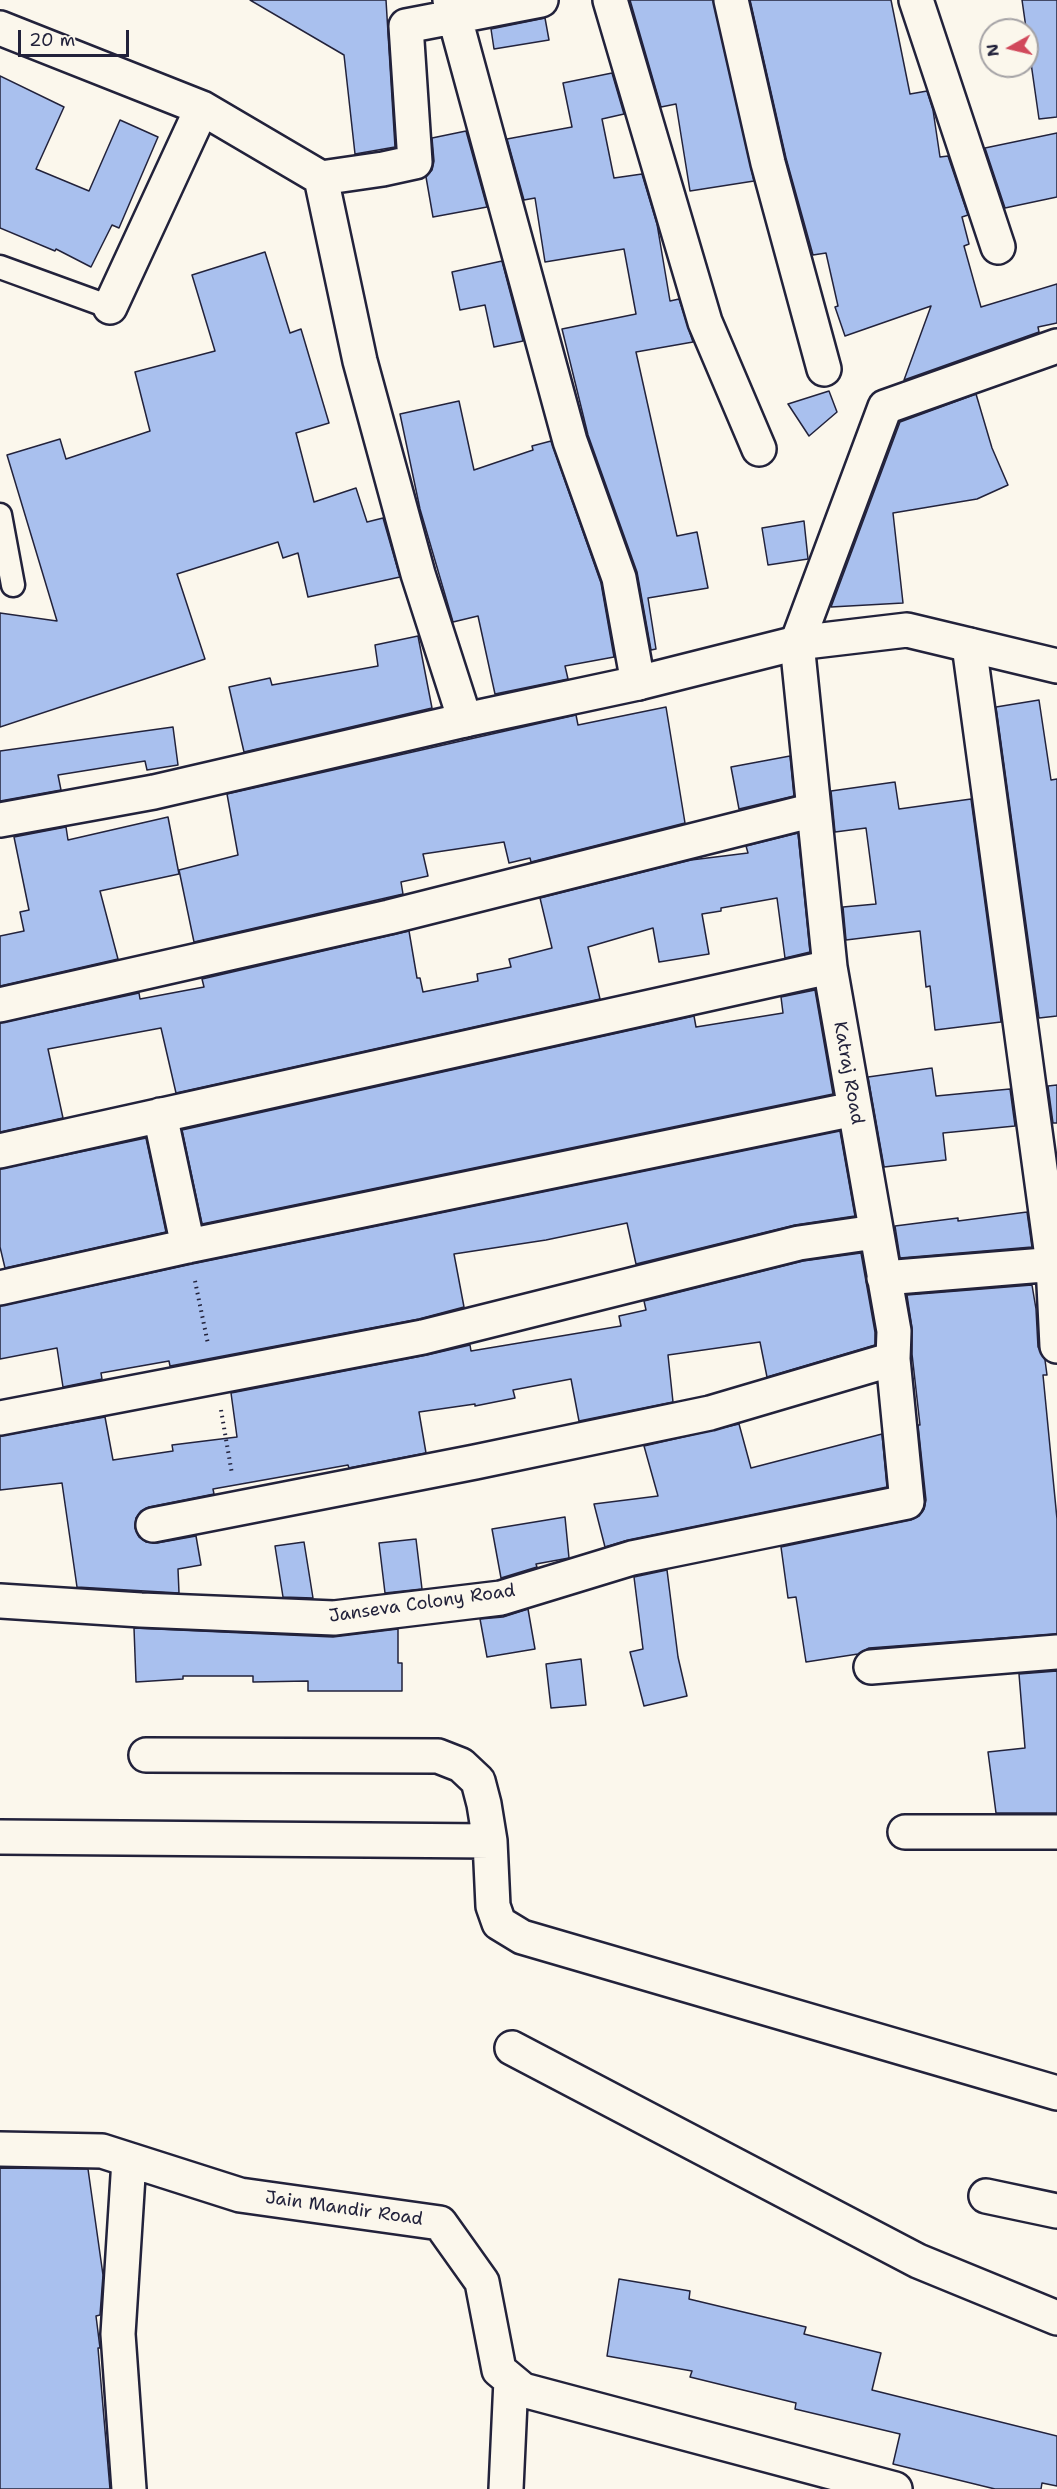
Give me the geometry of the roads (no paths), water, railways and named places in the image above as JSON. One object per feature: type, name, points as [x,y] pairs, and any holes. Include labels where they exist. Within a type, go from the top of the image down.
[{"type":"street","points":[[0,28],[202,108],[321,178],[383,170],[415,162],[405,26],[453,8],[541,0]]},
{"type":"street","points":[[610,0],[705,322],[759,449]]},
{"type":"street","points":[[731,0],[768,163],[824,369]]},
{"type":"street","points":[[916,0],[998,247]]},
{"type":"street","points":[[453,8],[570,441],[619,578],[638,683]]},
{"type":"street","points":[[110,307],[202,108]]},
{"type":"street","points":[[321,178],[360,360],[418,574],[465,720]]},
{"type":"street","points":[[797,644],[885,407],[1057,346]]},
{"type":"street","points":[[0,820],[154,792],[465,720],[638,683],[797,644],[907,630],[1057,666]]},
{"type":"street","name":"Katraj Road","points":[[797,644],[830,967],[894,1331],[893,1359],[906,1502]]},
{"type":"street","points":[[969,645],[1055,1264],[1057,1346]]},
{"type":"street","points":[[0,1005],[389,917],[814,810]]},
{"type":"street","points":[[0,1151],[830,967]]},
{"type":"street","points":[[0,1288],[188,1246],[854,1109]]},
{"type":"street","points":[[160,1115],[188,1246]]},
{"type":"street","points":[[0,1418],[423,1337],[799,1243],[875,1232]]},
{"type":"street","points":[[884,1278],[1055,1264]]},
{"type":"street","points":[[153,1525],[710,1413],[893,1359]]},
{"type":"street","name":"Janseva Colony Road","points":[[0,1601],[141,1610],[334,1618],[501,1598],[632,1558],[906,1502]]},
{"type":"street","points":[[871,1668],[1057,1652]]},
{"type":"street","points":[[146,1755],[438,1756],[461,1765],[478,1781],[490,1841],[493,1906],[500,1923],[522,1937],[549,1947],[1057,2093]]},
{"type":"street","points":[[905,1832],[1057,1832]]},
{"type":"street","points":[[0,1837],[490,1841]]},
{"type":"street","points":[[512,2048],[918,2261],[1057,2318]]},
{"type":"street","name":"Jain Mandir Road","points":[[0,2149],[102,2151],[240,2195],[440,2223],[482,2282],[499,2370],[511,2380]]},
{"type":"street","points":[[129,2160],[118,2334],[129,2489]]},
{"type":"street","points":[[986,2196],[1057,2211]]},
{"type":"street","points":[[511,2380],[522,2390],[891,2488]]},
{"type":"street","points":[[507,2489],[511,2380]]},
{"type":"lane","points":[[0,267],[110,307]]},
{"type":"lane","points":[[0,515],[14,585]]}]
